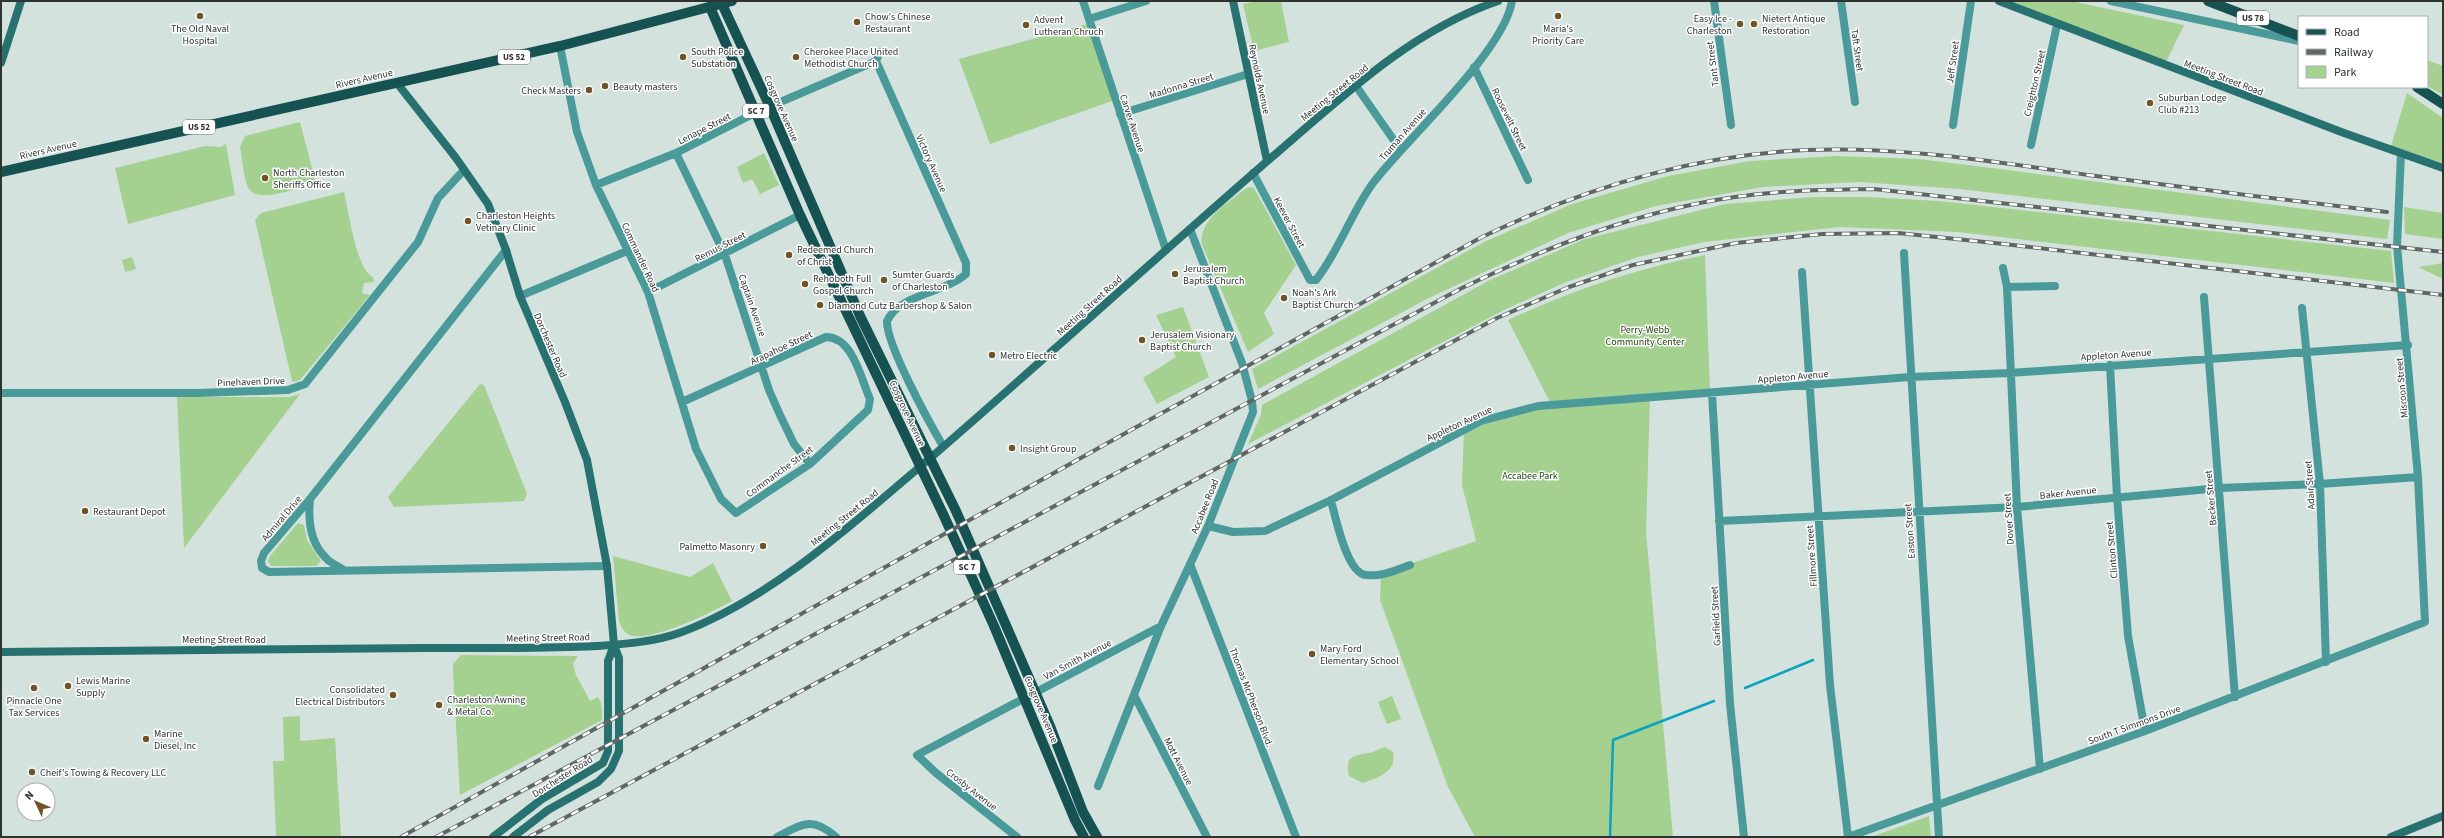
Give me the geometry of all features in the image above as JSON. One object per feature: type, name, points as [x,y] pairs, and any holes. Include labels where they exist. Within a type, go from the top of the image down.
[{"type":"main road","name":"US 78","points":[[2208,1],[2298,36]]},
{"type":"main road","name":"Rivers Avenue","points":[[1,172],[560,46],[709,4],[725,2]]},
{"type":"main road","name":"Cosgrove Avenue","points":[[725,2],[861,318],[902,398],[956,511],[1050,726],[1083,812],[1097,837]]},
{"type":"main road","name":"Cosgrove Avenue","points":[[709,4],[757,112],[800,215],[850,324],[891,404],[991,619],[1040,732],[1075,820],[1084,837]]},
{"type":"main road","points":[[2419,88],[2443,104]]},
{"type":"street","points":[[1,63],[21,1]]},
{"type":"street","name":"Carver Avenue","points":[[1083,1],[1166,250]]},
{"type":"street","points":[[1089,19],[1146,1]]},
{"type":"street","name":"Reynolds Avenue","points":[[1233,1],[1267,161]]},
{"type":"street","name":"Meeting Street Road","points":[[1,652],[211,648],[562,648],[635,643],[679,634],[738,606],[831,543],[1253,173],[1356,86],[1425,35],[1475,9],[1498,1]]},
{"type":"street","name":"Truman Avenue","points":[[1310,280],[1316,280],[1322,273],[1372,185],[1400,149],[1474,67],[1503,25],[1510,12],[1512,1]]},
{"type":"street","name":"Tant Street","points":[[1714,1],[1731,125]]},
{"type":"street","name":"Taft Street","points":[[1841,1],[1854,102]]},
{"type":"street","name":"Jeff Street","points":[[1953,125],[1971,1]]},
{"type":"street","name":"Meeting Street Road","points":[[1999,1],[2057,25],[2443,168]]},
{"type":"street","points":[[2111,1],[2298,41]]},
{"type":"street","name":"Creighton Street","points":[[2031,145],[2057,25]]},
{"type":"street","name":"Commander Road","points":[[560,46],[577,132],[596,185],[648,292],[696,449],[720,499],[736,513]]},
{"type":"street","points":[[876,61],[880,52]]},
{"type":"street","name":"Lenape Street","points":[[596,185],[676,153],[757,112],[876,61]]},
{"type":"street","name":"Victory Avenue","points":[[876,61],[966,264],[966,274],[957,282],[897,307],[887,321],[889,335],[907,376],[943,446]]},
{"type":"street","name":"Roosevelt Street","points":[[1474,67],[1528,180]]},
{"type":"street","name":"Madonna Street","points":[[1120,114],[1248,74]]},
{"type":"street","name":"Dorchester Road","points":[[397,83],[464,170],[488,204],[506,250],[520,296],[565,402],[587,460],[607,566],[614,645],[619,658],[619,751],[611,769],[598,782],[548,810],[513,837]]},
{"type":"street","points":[[1356,86],[1400,149]]},
{"type":"street","name":"Captain Avenue","points":[[676,153],[725,255],[770,390],[794,444],[810,464]]},
{"type":"street","name":"Misroon Street","points":[[2401,153],[2397,246],[2408,345],[2418,477],[2425,622]]},
{"type":"street","name":"Pinehaven Drive","points":[[1,393],[198,393],[288,390],[305,384],[418,242],[438,198],[464,170]]},
{"type":"street","name":"Keever Street","points":[[1253,173],[1310,280]]},
{"type":"street","name":"Remus Street","points":[[648,292],[725,255],[800,215]]},
{"type":"street","name":"Accabee Road","points":[[1098,786],[1161,626],[1208,526],[1222,485],[1244,437],[1253,412],[1252,401],[1242,363],[1190,229]]},
{"type":"street","name":"Admiral Drive","points":[[506,250],[310,499],[264,553],[261,561],[262,568],[269,572],[607,566]]},
{"type":"street","points":[[520,296],[627,251]]},
{"type":"street","name":"Easton Street","points":[[1904,253],[1918,511],[1939,837]]},
{"type":"street","name":"Dover Street","points":[[2003,268],[2007,286],[2017,507],[2040,769]]},
{"type":"street","name":"Fillmore Street","points":[[1802,272],[1830,685],[1848,837]]},
{"type":"street","points":[[2007,286],[2055,286]]},
{"type":"street","name":"Becker Street","points":[[2204,297],[2235,697]]},
{"type":"street","name":"Adair Street","points":[[2302,308],[2308,352],[2320,484],[2326,662]]},
{"type":"street","name":"Arapahoe Street","points":[[682,402],[763,367],[826,337],[832,337],[845,344],[849,352],[870,399],[868,410]]},
{"type":"street","name":"Appleton Avenue","points":[[1208,526],[1233,532],[1265,531],[1331,500],[1481,421],[1504,413],[1538,406],[1910,377],[2010,373],[2408,345]]},
{"type":"street","name":"Clinton Street","points":[[2110,365],[2117,497],[2128,636],[2145,731]]},
{"type":"street","name":"Garfield Street","points":[[1712,393],[1730,704],[1744,837]]},
{"type":"street","name":"Commanche Street","points":[[736,513],[810,464],[868,410]]},
{"type":"street","name":"Baker Avenue","points":[[1719,521],[1818,515],[2017,507],[2220,488],[2320,484],[2418,477]]},
{"type":"street","points":[[310,499],[308,519],[312,535],[325,558],[344,570]]},
{"type":"street","points":[[1331,500],[1350,562],[1358,571],[1364,575],[1381,574],[1410,565]]},
{"type":"street","name":"Thomas McPherson Blvd.","points":[[1190,564],[1296,837]]},
{"type":"street","name":"South T Simmons Drive","points":[[1848,837],[2145,731],[2326,662],[2425,622]]},
{"type":"street","name":"Van Smith Avenue","points":[[917,755],[1161,626]]},
{"type":"street","name":"Dorchester Road","points":[[493,837],[542,799],[603,763],[608,751],[608,661],[614,645]]},
{"type":"street","name":"Mott Avenue","points":[[1134,695],[1207,837]]},
{"type":"street","name":"Crosby Avenue","points":[[917,755],[936,773],[1017,837]]},
{"type":"street","points":[[2391,837],[2443,816]]},
{"type":"street","points":[[777,837],[801,824],[814,823],[827,829],[836,837]]},
{"type":"green space","points":[[1259,1],[1281,1],[1289,42],[1254,51],[1243,4]]},
{"type":"green space","points":[[2011,1],[2071,1],[2184,25],[2166,62]]},
{"type":"green space","points":[[1091,23],[1115,100],[990,144],[959,59]]},
{"type":"green space","points":[[2428,60],[2443,66],[2443,95],[2428,87]]},
{"type":"green space","points":[[2407,93],[2443,118],[2443,163],[2391,146]]},
{"type":"green space","points":[[300,122],[316,183],[291,191],[271,195],[254,193],[247,185],[243,169],[240,147],[245,136]]},
{"type":"green space","points":[[226,144],[235,195],[128,224],[115,168],[205,146],[221,147]]},
{"type":"green space","points":[[764,153],[779,185],[760,194],[752,179],[743,183],[737,167]]},
{"type":"green space","points":[[1836,156],[1919,159],[2390,220],[2387,239],[1959,189],[1859,182],[1763,187],[1656,206],[1568,233],[1431,297],[1258,389],[1252,369],[1484,242],[1572,204],[1668,176],[1750,161]]},
{"type":"green space","points":[[1250,187],[1254,188],[1296,265],[1264,313],[1274,334],[1248,352],[1202,245],[1202,236],[1209,220],[1223,206],[1245,189]]},
{"type":"green space","points":[[344,192],[354,239],[362,264],[367,273],[373,277],[374,282],[364,283],[362,293],[370,295],[301,379],[295,382],[292,381],[255,220],[261,213]]},
{"type":"green space","points":[[1813,197],[1869,197],[1939,201],[2391,251],[2394,283],[1958,232],[1839,227],[1704,242],[1638,257],[1564,283],[1504,310],[1248,444],[1261,415],[1262,405],[1490,280],[1585,239],[1725,204]]},
{"type":"green space","points":[[2404,207],[2443,213],[2443,239],[2405,234]]},
{"type":"green space","points":[[1705,255],[1710,392],[1650,397],[1646,531],[1673,837],[1475,837],[1448,787],[1380,600],[1381,574],[1476,541],[1462,485],[1464,430],[1551,404],[1508,320],[1580,290],[1654,267]]},
{"type":"green space","points":[[132,257],[136,269],[125,272],[122,260]]},
{"type":"green space","points":[[2443,263],[2443,279],[2418,267]]},
{"type":"green space","points":[[1183,307],[1209,377],[1157,404],[1143,378],[1176,357],[1156,315]]},
{"type":"green space","points":[[480,384],[484,385],[527,494],[524,501],[394,507],[388,497]]},
{"type":"green space","points":[[300,394],[184,548],[177,397],[289,397]]},
{"type":"green space","points":[[298,523],[304,525],[307,540],[321,561],[316,566],[271,566],[268,561],[270,556]]},
{"type":"green space","points":[[613,556],[690,577],[713,563],[732,601],[698,618],[669,630],[643,636],[630,635],[624,631],[619,621]]},
{"type":"green space","points":[[461,655],[578,656],[573,663],[576,675],[590,701],[598,697],[600,700],[602,720],[460,795],[453,664]]},
{"type":"green space","points":[[1392,696],[1401,719],[1387,724],[1378,702]]},
{"type":"green space","points":[[300,716],[300,741],[335,738],[341,837],[276,837],[273,761],[284,761],[283,717]]},
{"type":"green space","points":[[1385,747],[1393,752],[1394,759],[1386,773],[1363,783],[1349,776],[1349,760],[1355,756]]},
{"type":"green space","points":[[1929,816],[1931,837],[1871,837]]},
{"type":"waterway","points":[[1745,688],[1813,660]]},
{"type":"waterway","points":[[1610,837],[1613,740],[1714,701]]},
{"type":"railway","points":[[401,837],[1131,430],[1482,237],[1560,203],[1600,189],[1681,167],[1764,153],[1842,149],[1877,150],[1983,160],[2125,180],[2387,212]]},
{"type":"railway","points":[[436,837],[1462,288],[1561,244],[1629,221],[1699,203],[1735,197],[1804,191],[1874,189],[2443,252]]},
{"type":"railway","points":[[529,837],[1497,318],[1569,287],[1633,265],[1736,243],[1822,234],[1898,233],[2443,295]]},
{"type":"place","name":"The Old Naval Hospital","points":[[200,16]]},
{"type":"place","name":"Maria's Priority Care","points":[[1558,16]]},
{"type":"place","name":"Chow's Chinese Restaurant","points":[[857,22]]},
{"type":"place","name":"Easy Ice - Charleston","points":[[1740,24]]},
{"type":"place","name":"Nietert Antique Restoration","points":[[1754,24]]},
{"type":"place","name":"Advent Lutheran Chruch","points":[[1026,25]]},
{"type":"place","name":"South Police Substation","points":[[683,57]]},
{"type":"place","name":"Cherokee Place United Methodist Church","points":[[796,57]]},
{"type":"place","name":"Beauty masters","points":[[605,86]]},
{"type":"place","name":"Check Masters","points":[[589,90]]},
{"type":"place","name":"Suburban Lodge Club #213","points":[[2150,103]]},
{"type":"place","name":"North Charleston Sheriffs Office","points":[[265,178]]},
{"type":"place","name":"Charleston Heights Vetinary Clinic","points":[[468,221]]},
{"type":"place","name":"Redeemed Church of Christ","points":[[789,255]]},
{"type":"place","name":"Jerusalem Baptist Church","points":[[1175,274]]},
{"type":"place","name":"Sumter Guards of Charleston","points":[[884,280]]},
{"type":"place","name":"Rehoboth Full Gospel Church","points":[[805,284]]},
{"type":"place","name":"Noah's Ark Baptist Church","points":[[1284,298]]},
{"type":"place","name":"Diamond Cutz Barbershop & Salon","points":[[820,305]]},
{"type":"place","name":"Jerusalem Visionary Baptist Church","points":[[1142,340]]},
{"type":"place","name":"Metro Electric","points":[[992,355]]},
{"type":"place","name":"Insight Group","points":[[1012,448]]},
{"type":"place","name":"Restaurant Depot","points":[[85,511]]},
{"type":"place","name":"Palmetto Masonry","points":[[763,546]]},
{"type":"place","name":"Mary Ford Elementary School","points":[[1312,654]]},
{"type":"place","name":"Lewis Marine Supply","points":[[68,686]]},
{"type":"place","name":"Pinnacle One Tax Services","points":[[34,688]]},
{"type":"place","name":"Consolidated Electrical Distributors","points":[[393,695]]},
{"type":"place","name":"Charleston Awning & Metal Co.","points":[[439,705]]},
{"type":"place","name":"Marine Diesel, Inc","points":[[146,739]]},
{"type":"place","name":"Cheif's Towing & Recovery LLC","points":[[32,772]]},
{"type":"park label","name":"Perry-Webb Community Center","points":[[1645,334]]},
{"type":"park label","name":"Accabee Park","points":[[1530,475]]}]
